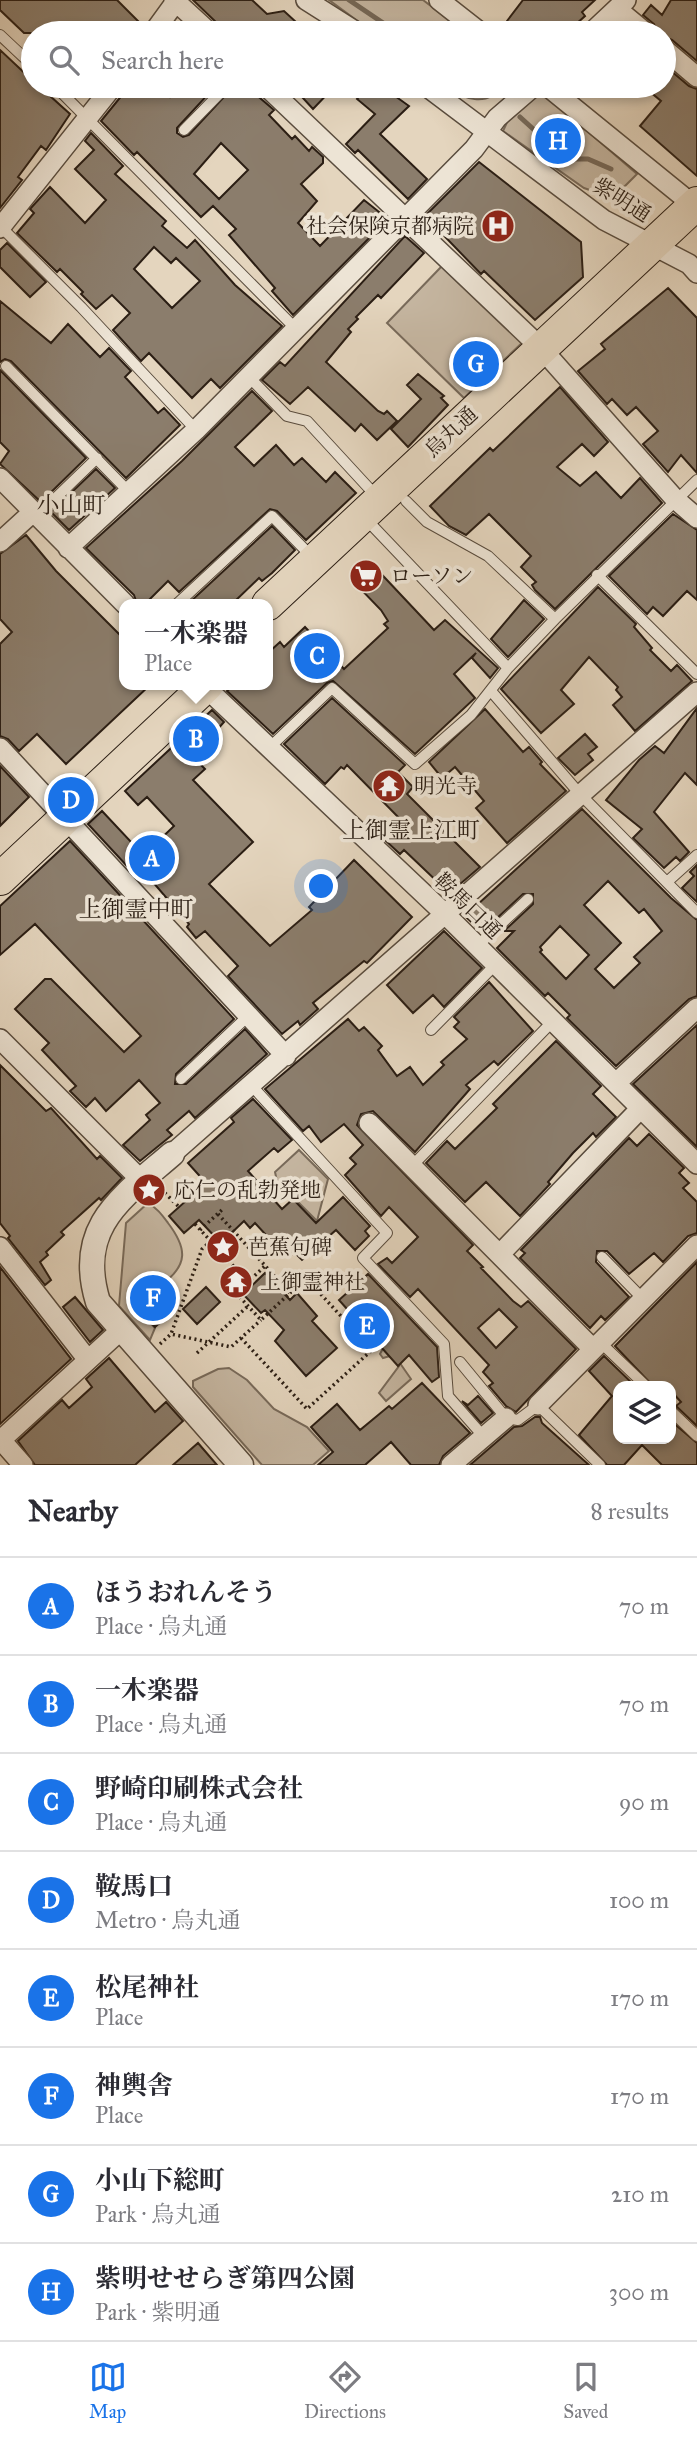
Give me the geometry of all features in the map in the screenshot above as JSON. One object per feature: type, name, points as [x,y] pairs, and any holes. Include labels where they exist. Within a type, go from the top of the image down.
[{"type":"highway","name":"烏丸通","points":[[273,623],[381,511],[548,356],[674,257],[696,212]]},
{"type":"highway","name":"烏丸通","points":[[273,599],[315,560],[381,511]]},
{"type":"highway","points":[[0,850],[58,810],[193,690]]},
{"type":"highway","points":[[0,879],[58,810]]},
{"type":"street","points":[[306,0],[339,21]]},
{"type":"street","points":[[439,0],[466,21]]},
{"type":"street","points":[[162,21],[176,1],[197,21]]},
{"type":"street","points":[[604,21],[622,4],[636,21]]},
{"type":"street","points":[[676,59],[697,77]]},
{"type":"street","points":[[2,220],[103,98]]},
{"type":"street","points":[[278,98],[548,356],[675,499],[697,518]]},
{"type":"street","name":"紫明通","points":[[442,98],[604,220],[674,257]]},
{"type":"street","points":[[68,548],[196,430],[297,330],[474,149],[497,118],[520,98]]},
{"type":"street","name":"紫明通","points":[[561,98],[696,212]]},
{"type":"street","points":[[0,478],[120,599]]},
{"type":"street","points":[[0,542],[35,514]]},
{"type":"street","name":"鞍馬口通","points":[[205,690],[270,748],[496,964],[697,1164]]},
{"type":"street","points":[[241,1465],[98,1302],[90,1265],[92,1245],[112,1208],[579,793],[697,692]]},
{"type":"street","points":[[0,748],[286,1056]]},
{"type":"street","points":[[616,1083],[697,1008]]},
{"type":"street","points":[[0,1039],[142,1181]]},
{"type":"street","points":[[500,1254],[641,1108]]},
{"type":"street","points":[[369,1123],[597,1346]]},
{"type":"street","points":[[538,1405],[697,1245]]},
{"type":"street","points":[[0,1247],[88,1360]]},
{"type":"street","points":[[23,1465],[1,1441],[122,1329]]},
{"type":"street","points":[[451,1465],[506,1419]]},
{"type":"lane","points":[[0,35],[21,55]]},
{"type":"lane","points":[[68,98],[297,330]]},
{"type":"lane","points":[[184,130],[215,98]]},
{"type":"lane","points":[[2,220],[1,227],[81,307],[196,430]]},
{"type":"lane","points":[[6,366],[129,492]]},
{"type":"lane","points":[[249,377],[287,416],[307,421],[508,668]]},
{"type":"lane","points":[[35,514],[97,458]]},
{"type":"lane","points":[[270,748],[332,688],[415,764],[471,715],[508,668],[597,575],[697,480]]},
{"type":"lane","points":[[381,511],[427,522],[488,556],[555,619]]},
{"type":"lane","points":[[182,599],[272,516],[315,560]]},
{"type":"lane","points":[[597,575],[697,674]]},
{"type":"lane","points":[[491,691],[579,793],[697,913]]},
{"type":"lane","points":[[667,882],[697,855]]},
{"type":"lane","points":[[477,946],[528,899]]},
{"type":"lane","points":[[431,1030],[496,964]]},
{"type":"lane","points":[[181,1079],[248,1016]]},
{"type":"lane","points":[[412,1166],[553,1021]]},
{"type":"lane","points":[[251,1085],[387,1233],[363,1258],[444,1345],[448,1396],[484,1437]]},
{"type":"lane","points":[[602,1257],[643,1299]]},
{"type":"lane","points":[[597,1346],[640,1381]]},
{"type":"lane","points":[[460,1363],[506,1419],[518,1420],[538,1405],[600,1465]]},
{"type":"lane","points":[[676,1416],[697,1436]]},
{"type":"path","points":[[200,1230],[224,1209]]},
{"type":"path","points":[[218,1214],[290,1293]]},
{"type":"path","points":[[195,1224],[248,1282]]},
{"type":"path","points":[[211,1241],[202,1249],[171,1334],[231,1347],[306,1278],[372,1350],[306,1409],[241,1338]]},
{"type":"path","points":[[261,1320],[236,1293],[265,1266]]},
{"type":"path","points":[[197,1353],[248,1306]]},
{"type":"shaded area","points":[[329,0],[423,0],[450,21],[358,21]]},
{"type":"shaded area","points":[[531,98],[549,98],[637,174],[613,198],[584,188],[503,131],[509,118]]},
{"type":"shaded area","points":[[442,266],[524,341],[464,398],[387,323]]},
{"type":"shaded area","points":[[299,1150],[328,1179],[317,1221],[277,1181],[275,1172]]},
{"type":"shaded area","points":[[148,1203],[159,1212],[182,1248],[181,1263],[170,1278],[161,1285],[152,1284],[139,1295],[146,1304],[139,1310],[155,1328],[150,1340],[119,1306],[126,1223]]},
{"type":"shaded area","points":[[386,1343],[411,1379],[386,1401],[379,1393],[399,1366],[390,1356],[383,1358],[380,1354]]},
{"type":"shaded area","points":[[229,1368],[247,1380],[274,1409],[307,1427],[329,1451],[313,1465],[262,1465],[193,1387],[193,1381],[218,1369]]},
{"type":"building","points":[[0,0],[117,0],[138,21],[21,21],[21,30],[0,10]]},
{"type":"building","points":[[193,0],[252,0],[267,14],[284,11],[295,21],[215,21]]},
{"type":"building","points":[[523,0],[595,0],[582,12],[585,16],[579,21],[507,21]]},
{"type":"building","points":[[671,0],[697,0],[697,61],[676,43],[676,21],[650,21],[643,15],[651,5],[662,15]]},
{"type":"building","points":[[0,50],[21,70],[21,98],[52,98],[70,114],[46,150],[41,146],[18,177],[22,180],[0,208]]},
{"type":"building","points":[[676,75],[697,89],[697,176],[640,126],[661,101],[657,98],[676,98]]},
{"type":"building","points":[[120,98],[205,98],[177,128],[177,133],[183,137],[189,135],[223,98],[260,98],[274,110],[269,115],[292,139],[295,136],[309,151],[312,147],[323,157],[323,163],[301,184],[317,201],[298,223],[320,246],[364,200],[388,219],[293,315],[272,291],[275,288],[229,235],[236,229],[213,206],[201,217],[137,152],[134,155],[101,121]],"holes":[[[221,143],[248,170],[219,199],[194,174]]]},
{"type":"building","points":[[303,98],[324,98],[313,109]]},
{"type":"building","points":[[398,98],[409,106],[380,134],[427,179],[408,199],[358,150],[355,153],[346,144],[375,114],[357,99]]},
{"type":"building","points":[[91,133],[123,166],[115,174],[166,221],[162,226],[187,248],[195,240],[235,285],[282,326],[220,388],[211,379],[192,398],[149,353],[141,361],[113,330],[130,313],[112,295],[96,309],[60,269],[57,272],[17,233],[34,213],[30,209],[50,187],[85,223],[106,200],[75,169],[94,150],[85,141]],"holes":[[[154,247],[171,263],[176,258],[200,281],[172,308],[134,269]]]},
{"type":"building","name":"社会保険京都病院","points":[[479,162],[581,242],[583,277],[535,320],[484,271],[481,274],[425,216]]},
{"type":"building","points":[[405,236],[424,253],[381,298],[378,295],[356,317],[358,319],[348,329],[351,332],[326,362],[378,411],[384,414],[387,411],[397,421],[377,440],[361,424],[355,431],[308,387],[290,404],[262,380],[280,362],[285,366]]},
{"type":"building","points":[[7,243],[46,282],[30,297],[0,267],[0,250]]},
{"type":"building","points":[[668,288],[697,318],[697,473],[681,455],[668,472],[643,444],[658,431],[636,407],[627,415],[612,399],[607,404],[578,371],[605,349],[601,344]]},
{"type":"building","points":[[0,301],[51,343],[68,324],[100,357],[109,348],[131,371],[125,377],[158,413],[164,408],[180,425],[126,478],[11,361],[5,359],[0,362]]},
{"type":"building","points":[[0,370],[86,458],[41,502],[0,464],[9,451],[0,442]]},
{"type":"building","points":[[418,374],[444,396],[441,398],[448,405],[408,447],[391,429],[421,399],[407,385]]},
{"type":"building","points":[[560,387],[608,442],[594,456],[582,444],[557,467],[580,486],[596,472],[621,498],[640,478],[662,503],[555,609],[535,590],[532,585],[536,582],[521,567],[531,556],[489,514],[466,535],[449,526],[430,506],[490,448],[493,451]]},
{"type":"building","points":[[252,391],[272,411],[235,447],[254,466],[276,445],[294,465],[302,458],[326,482],[335,472],[356,493],[306,540],[277,511],[270,509],[179,592],[168,581],[150,599],[135,599],[86,548],[182,461]]},
{"type":"building","points":[[96,469],[115,488],[69,530],[51,512]]},
{"type":"building","points":[[673,514],[697,530],[697,600],[687,591],[663,616],[653,607],[647,614],[609,576]]},
{"type":"building","points":[[272,526],[295,550],[272,573],[262,581],[259,578],[237,599],[193,599]]},
{"type":"building","points":[[26,535],[56,571],[119,634],[119,690],[145,690],[66,764],[37,734],[19,751],[8,739],[0,736],[0,644],[12,632],[0,619],[0,554]]},
{"type":"building","points":[[370,562],[434,630],[445,620],[498,668],[490,678],[472,658],[476,653],[454,674],[475,698],[415,754],[333,681],[327,683],[273,734],[227,691],[273,690],[273,648],[280,642],[284,647],[305,627],[344,669],[388,628],[384,624],[388,621],[381,610],[352,580]]},
{"type":"building","points":[[598,587],[636,624],[634,627],[652,648],[650,650],[671,671],[677,665],[692,681],[635,731],[613,705],[622,697],[616,690],[618,687],[589,657],[561,690],[574,704],[541,733],[501,689]]},
{"type":"building","points":[[524,600],[544,619],[508,657],[491,639]]},
{"type":"building","points":[[332,698],[405,765],[398,772],[413,787],[407,794],[480,867],[452,891],[448,887],[446,890],[404,850],[400,854],[386,841],[402,825],[402,821],[347,765],[344,769],[341,767],[325,784],[284,744]]},
{"type":"building","points":[[697,708],[697,785],[685,773],[654,812],[689,852],[680,861],[676,857],[664,868],[633,838],[642,829],[606,800],[639,760],[655,746],[664,753]]},
{"type":"building","points":[[485,709],[523,752],[529,747],[542,762],[540,764],[566,791],[507,843],[476,808],[484,801],[455,767],[442,778],[429,762]]},
{"type":"building","points":[[212,710],[224,722],[193,757],[205,769],[193,780],[253,842],[209,884],[270,946],[312,910],[309,907],[354,860],[412,917],[367,963],[364,961],[313,1003],[318,1009],[300,1025],[298,1021],[282,1034],[228,976],[238,966],[205,931],[196,938],[187,927],[189,924],[146,874],[140,880],[88,824],[102,811],[131,842],[136,844],[140,840],[149,850],[174,826],[147,797],[138,805],[125,791]]},
{"type":"building","points":[[585,734],[597,747],[588,754],[593,760],[575,775],[558,758]]},
{"type":"building","points":[[0,766],[29,797],[0,826]]},
{"type":"building","points":[[582,809],[671,898],[697,920],[697,996],[689,999],[616,1066],[567,1018],[570,1015],[548,993],[545,996],[497,948],[514,931],[504,931],[533,904],[533,894],[523,894],[482,932],[465,916]],"holes":[[[608,881],[639,913],[644,909],[662,931],[634,957],[640,963],[614,988],[595,969],[621,943],[584,905]],[[560,926],[589,955],[566,979],[540,952],[540,947]]]},
{"type":"building","points":[[70,841],[234,1019],[176,1074],[175,1084],[186,1084],[245,1029],[267,1054],[195,1118],[189,1111],[167,1130],[172,1135],[140,1161],[123,1145],[150,1120],[146,1115],[160,1103],[139,1080],[106,1111],[95,1098],[86,1107],[70,1091],[76,1086],[42,1050],[49,1043],[15,1009],[45,979],[51,979],[124,1052],[141,1036],[35,924],[0,955],[0,906]]},
{"type":"building","points":[[697,865],[697,902],[682,888],[694,876],[690,872]]},
{"type":"building","points":[[444,931],[482,968],[444,1007],[433,995],[413,1013],[387,985]]},
{"type":"building","points":[[489,982],[533,1031],[498,1065],[494,1061],[466,1085],[470,1089],[415,1152],[373,1111],[361,1114],[357,1125],[473,1245],[467,1251],[513,1301],[521,1307],[528,1301],[576,1349],[516,1412],[506,1406],[489,1386],[493,1383],[483,1372],[489,1365],[418,1289],[410,1297],[378,1264],[387,1258],[392,1263],[418,1237],[389,1207],[381,1216],[345,1175],[356,1164],[350,1158],[363,1145],[344,1124],[321,1142],[309,1126],[303,1131],[265,1089],[348,1019],[359,1031],[364,1027],[382,1046],[378,1050],[397,1076],[410,1067],[423,1085],[444,1065],[441,1062],[467,1039],[454,1027],[459,1022],[454,1017]],"holes":[[[499,1309],[517,1327],[496,1348],[478,1328]]]},
{"type":"building","points":[[697,1025],[697,1147],[633,1084]]},
{"type":"building","points":[[556,1041],[601,1086],[593,1094],[616,1117],[596,1137],[593,1133],[573,1153],[548,1182],[550,1184],[520,1216],[486,1182],[465,1202],[426,1163],[447,1141],[455,1149],[497,1108],[493,1104]]},
{"type":"building","points":[[0,1065],[46,1111],[51,1108],[97,1159],[100,1156],[122,1178],[101,1200],[99,1198],[61,1232],[64,1235],[46,1252],[48,1255],[40,1262],[51,1280],[45,1285],[8,1238],[10,1236],[0,1223]]},
{"type":"building","points":[[253,1099],[292,1140],[278,1152],[274,1148],[248,1171],[282,1209],[293,1199],[316,1223],[343,1197],[370,1226],[365,1231],[369,1236],[355,1250],[336,1230],[302,1260],[294,1252],[291,1255],[281,1244],[277,1247],[255,1223],[250,1228],[244,1221],[221,1243],[199,1220],[184,1233],[169,1216],[206,1183],[188,1163],[234,1122],[231,1118]]},
{"type":"building","points":[[649,1134],[684,1168],[679,1173],[689,1183],[683,1188],[697,1202],[697,1233],[688,1236],[663,1262],[654,1253],[629,1274],[607,1251],[597,1251],[596,1262],[629,1297],[605,1320],[601,1316],[590,1328],[520,1258],[525,1253],[521,1250],[629,1138],[637,1146]]},
{"type":"building","points":[[697,1262],[697,1426],[676,1406],[681,1402],[676,1396],[676,1381],[648,1381],[615,1346]]},
{"type":"building","points":[[0,1267],[71,1359],[0,1424]]},
{"type":"building","points":[[265,1273],[290,1300],[297,1293],[317,1316],[312,1321],[337,1348],[306,1376],[275,1341],[284,1330],[265,1310],[261,1313],[243,1294]]},
{"type":"building","points":[[368,1274],[437,1347],[439,1377],[432,1382],[409,1355],[398,1366],[339,1300]]},
{"type":"building","points":[[152,1285],[174,1310],[155,1327],[141,1311],[148,1305],[140,1296]]},
{"type":"building","points":[[206,1287],[220,1302],[197,1324],[183,1309]]},
{"type":"building","points":[[75,1297],[103,1330],[90,1342],[63,1307]]},
{"type":"building","points":[[604,1356],[630,1381],[613,1381],[613,1444],[676,1444],[676,1425],[697,1443],[697,1465],[662,1465],[642,1445],[624,1465],[607,1465],[579,1435],[612,1396],[589,1371]]},
{"type":"building","points":[[109,1358],[155,1412],[166,1402],[183,1421],[135,1465],[35,1465],[18,1441],[62,1400],[69,1408],[92,1387],[86,1379]]},
{"type":"building","points":[[422,1383],[470,1433],[443,1456],[439,1465],[411,1465],[391,1442],[365,1465],[318,1465],[333,1452],[311,1427],[337,1404],[360,1430],[389,1406],[392,1409]]},
{"type":"building","points":[[478,1396],[493,1413],[481,1423],[462,1401],[468,1405]]},
{"type":"building","points":[[535,1417],[540,1417],[542,1423],[589,1465],[470,1465],[514,1427],[522,1426]]},
{"type":"building","points":[[198,1443],[217,1465],[173,1465]]},
{"type":"waterway","points":[[349,0],[380,21]]},
{"type":"waterway","points":[[520,117],[566,159],[588,159],[611,169]]},
{"type":"place","name":"紫明せせらぎ第四公園","points":[[558,141]]},
{"type":"place","name":"社会保険京都病院","points":[[498,226]]},
{"type":"place","name":"小山下総町","points":[[476,364]]},
{"type":"place","name":"ローソン","points":[[366,576]]},
{"type":"place","name":"野崎印刷株式会社","points":[[317,656]]},
{"type":"place","name":"一木楽器","points":[[196,739]]},
{"type":"place","name":"明光寺","points":[[389,786]]},
{"type":"place","name":"鞍馬口","points":[[71,800]]},
{"type":"place","name":"ほうおれんそう","points":[[152,858]]},
{"type":"place","name":"応仁の乱勃発地","points":[[149,1190]]},
{"type":"place","name":"芭蕉句碑","points":[[223,1247]]},
{"type":"place","name":"上御霊神社","points":[[236,1282]]},
{"type":"place","name":"神輿舎","points":[[153,1298]]},
{"type":"place","name":"松尾神社","points":[[367,1326]]},
{"type":"district","name":"小山町","points":[[71,505]]},
{"type":"district","name":"上御霊上江町","points":[[411,830]]},
{"type":"district","name":"上御霊中町","points":[[136,909]]}]
